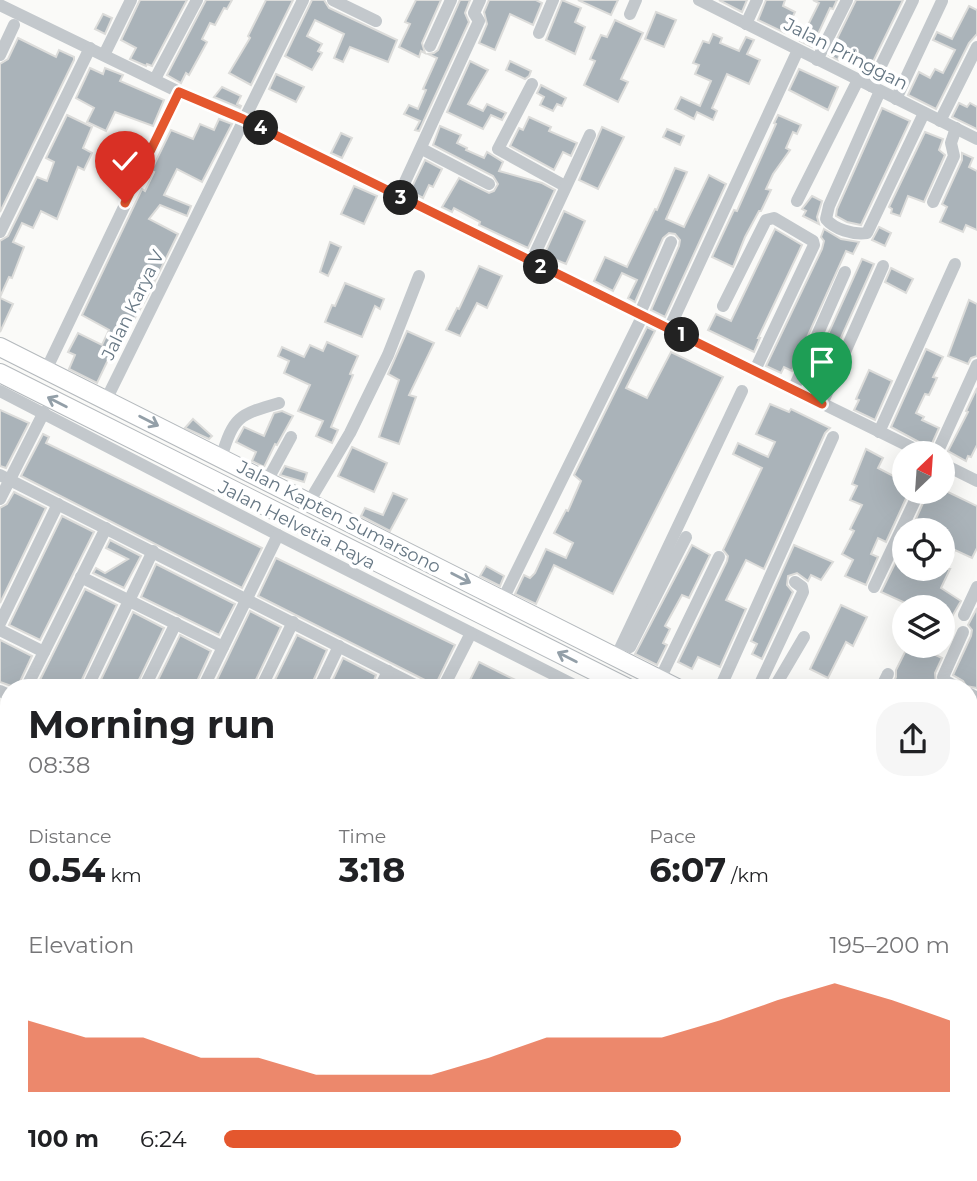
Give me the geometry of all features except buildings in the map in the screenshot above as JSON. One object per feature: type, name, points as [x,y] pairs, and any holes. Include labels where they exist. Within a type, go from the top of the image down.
[{"type":"highway","name":"Jalan Kapten Sumarsono","points":[[0,347],[401,548],[505,595],[660,679]]},
{"type":"highway","name":"Jalan Kapten Sumarsono","points":[[0,373],[610,679]]},
{"type":"highway","points":[[391,569],[401,548]]},
{"type":"street","points":[[104,55],[131,0]]},
{"type":"street","points":[[155,79],[197,0]]},
{"type":"street","name":"Jalan Karya V","points":[[106,400],[303,0]]},
{"type":"street","points":[[333,0],[376,21]]},
{"type":"street","points":[[430,46],[451,0]]},
{"type":"street","points":[[398,197],[479,21],[474,13],[480,0]]},
{"type":"street","points":[[538,33],[553,0]]},
{"type":"street","points":[[629,14],[636,0]]},
{"type":"street","name":"Jalan Pringgan","points":[[699,0],[977,139]]},
{"type":"street","points":[[746,24],[757,0]]},
{"type":"street","points":[[817,60],[847,0]]},
{"type":"street","points":[[913,0],[829,206],[825,219],[828,223],[855,234],[867,233],[924,113]]},
{"type":"street","points":[[896,99],[942,1]]},
{"type":"street","points":[[0,5],[179,92],[243,119],[898,441]]},
{"type":"street","points":[[0,55],[14,25]]},
{"type":"street","points":[[940,121],[977,47]]},
{"type":"street","points":[[0,232],[90,48]]},
{"type":"street","points":[[669,328],[798,50]]},
{"type":"street","points":[[797,201],[858,80]]},
{"type":"street","points":[[532,84],[498,149],[565,186]]},
{"type":"street","points":[[46,370],[179,92]]},
{"type":"street","points":[[933,202],[954,156],[951,143],[956,128]]},
{"type":"street","points":[[531,262],[590,135]]},
{"type":"street","points":[[422,149],[489,184]]},
{"type":"street","points":[[723,306],[766,220],[774,218],[813,241],[814,245],[755,370]]},
{"type":"street","points":[[505,595],[641,314],[671,242]]},
{"type":"street","points":[[879,432],[955,264]]},
{"type":"street","points":[[822,404],[883,266]]},
{"type":"street","points":[[793,390],[845,272]]},
{"type":"street","points":[[309,502],[350,433],[388,355],[419,276]]},
{"type":"street","points":[[942,441],[977,365]]},
{"type":"street","name":"Jalan Helvetia Raya","points":[[0,391],[562,679]]},
{"type":"street","points":[[620,659],[742,391]]},
{"type":"street","points":[[221,458],[237,419],[249,412],[279,403]]},
{"type":"street","points":[[0,499],[5,477],[44,412]]},
{"type":"street","points":[[267,481],[291,437]]},
{"type":"street","points":[[724,679],[833,437]]},
{"type":"street","points":[[956,470],[977,481]]},
{"type":"street","points":[[5,477],[404,679]]},
{"type":"street","points":[[0,623],[58,504]]},
{"type":"street","points":[[874,587],[913,504]]},
{"type":"street","points":[[30,679],[106,528]]},
{"type":"street","points":[[207,679],[278,535]]},
{"type":"street","points":[[620,659],[685,537]]},
{"type":"street","points":[[91,679],[153,551]]},
{"type":"street","points":[[660,679],[719,557]]},
{"type":"street","points":[[81,577],[223,647]]},
{"type":"street","points":[[762,679],[803,592],[802,587],[795,582]]},
{"type":"street","points":[[964,615],[977,587]]},
{"type":"street","points":[[265,679],[293,622]]},
{"type":"street","points":[[148,679],[176,624]]},
{"type":"street","points":[[0,630],[44,652]]},
{"type":"street","points":[[944,679],[963,632]]},
{"type":"street","points":[[448,679],[471,633]]},
{"type":"street","points":[[779,679],[804,637]]},
{"type":"street","points":[[323,679],[339,646]]},
{"type":"street","points":[[384,679],[388,671]]},
{"type":"street","points":[[886,679],[888,674]]},
{"type":"route","points":[[125,203],[179,92],[243,119],[822,404]]}]
